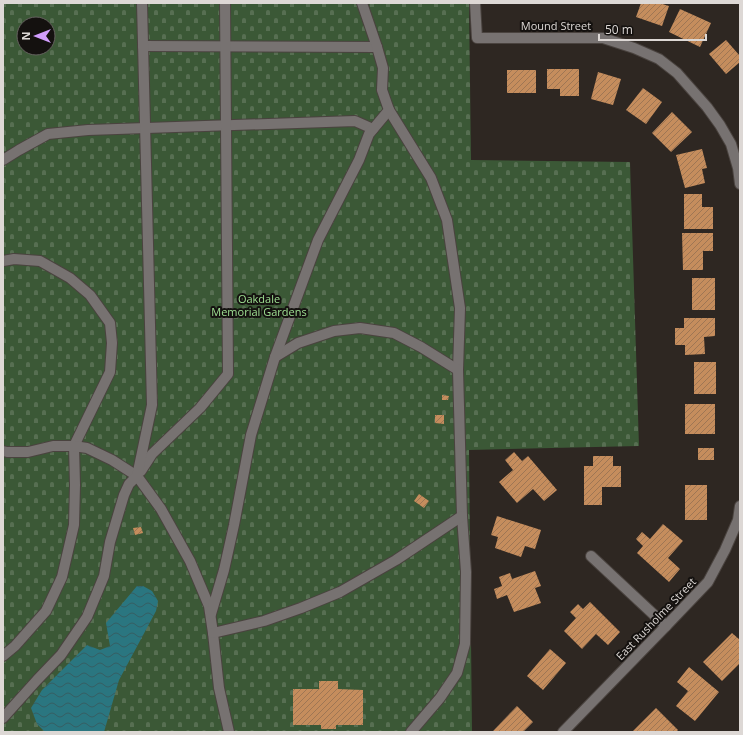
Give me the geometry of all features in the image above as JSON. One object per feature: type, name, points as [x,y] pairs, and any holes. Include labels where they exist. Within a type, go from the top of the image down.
[{"type":"street","points":[[138,476],[152,405],[142,3]]},
{"type":"street","points":[[3,718],[61,655],[88,617],[104,576],[110,542],[124,495],[129,484],[138,476],[152,454],[200,408],[228,374],[225,3]]},
{"type":"street","points":[[362,3],[383,68],[382,90],[389,110],[431,178],[447,220],[460,308],[458,370],[462,516],[466,572],[465,644],[457,673],[440,698],[411,732]]},
{"type":"street","name":"Mound Street","points":[[475,3],[477,38],[603,38],[634,48],[659,59],[677,73],[707,107],[720,125],[731,144],[738,168],[740,184]]},
{"type":"street","points":[[143,46],[377,47]]},
{"type":"street","points":[[211,614],[225,563],[251,435],[275,357],[318,240],[359,160],[369,134],[389,110]]},
{"type":"street","points":[[3,160],[48,134],[88,130],[355,121],[373,129]]},
{"type":"street","points":[[3,261],[14,259],[40,261],[70,278],[90,295],[110,323],[112,343],[110,372],[74,446],[74,525],[62,577],[46,611],[16,646],[3,656]]},
{"type":"street","points":[[275,357],[298,343],[334,331],[360,328],[394,333],[421,347],[458,370]]},
{"type":"street","points":[[3,451],[28,452],[53,446],[74,446],[87,448],[112,460],[138,476],[161,509],[190,560],[209,606],[219,688],[229,732]]},
{"type":"street","name":"East Rusholme Street","points":[[563,732],[708,582],[725,550],[738,520],[740,506]]},
{"type":"street","points":[[213,633],[264,621],[340,592],[396,560],[462,516]]},
{"type":"street","points":[[591,556],[666,626]]},
{"type":"green space","name":"Oakdale Memorial Gardens","points":[[3,3],[469,3],[471,160],[630,162],[639,446],[469,450],[472,732],[3,732]]},
{"type":"water","points":[[137,586],[143,586],[152,591],[158,601],[156,611],[119,680],[104,732],[45,732],[37,724],[31,708],[42,690],[87,645],[100,650],[110,646],[106,623]]},
{"type":"building","points":[[641,3],[659,3],[669,6],[662,26],[636,17]]},
{"type":"building","points":[[680,9],[711,23],[700,47],[669,32]]},
{"type":"building","points":[[726,40],[740,56],[740,62],[726,74],[709,54]]},
{"type":"building","points":[[547,69],[579,69],[579,96],[560,96],[560,89],[547,89]]},
{"type":"building","points":[[507,70],[536,70],[536,93],[507,93]]},
{"type":"building","points":[[598,72],[621,79],[613,105],[591,99]]},
{"type":"building","points":[[643,88],[662,102],[646,124],[626,110]]},
{"type":"building","points":[[672,112],[692,132],[671,152],[652,133]]},
{"type":"building","points":[[702,149],[707,168],[702,169],[705,183],[685,188],[676,155]]},
{"type":"building","points":[[684,194],[702,194],[702,207],[713,207],[713,229],[684,229]]},
{"type":"building","points":[[682,233],[713,233],[713,251],[703,251],[703,270],[683,270]]},
{"type":"building","points":[[692,278],[715,278],[715,310],[692,310]]},
{"type":"building","points":[[684,318],[715,318],[715,336],[704,337],[705,354],[685,355],[685,345],[675,345],[675,328],[684,328]]},
{"type":"building","points":[[694,362],[716,362],[716,394],[694,394]]},
{"type":"building","points":[[442,395],[449,396],[448,400],[442,400]]},
{"type":"building","points":[[685,404],[715,404],[715,434],[685,434]]},
{"type":"building","points":[[435,415],[444,415],[444,424],[435,423]]},
{"type":"building","points":[[698,448],[714,448],[714,460],[698,460]]},
{"type":"building","points":[[514,452],[522,461],[528,456],[557,490],[544,501],[533,489],[517,503],[499,482],[513,470],[505,460]]},
{"type":"building","points":[[593,456],[613,456],[613,466],[621,466],[621,487],[602,487],[602,505],[584,505],[584,466],[593,466]]},
{"type":"building","points":[[685,485],[707,485],[707,520],[685,520]]},
{"type":"building","points":[[419,494],[429,501],[424,508],[414,501]]},
{"type":"building","points":[[497,516],[541,530],[535,549],[525,546],[521,557],[495,548],[498,537],[491,535]]},
{"type":"building","points":[[663,524],[683,541],[668,558],[680,569],[669,582],[637,553],[643,546],[636,539],[642,532],[650,539]]},
{"type":"building","points":[[141,527],[143,533],[135,535],[133,528]]},
{"type":"building","points":[[535,571],[541,586],[535,588],[541,603],[514,612],[507,595],[497,599],[494,589],[502,586],[499,577],[510,573],[512,579]]},
{"type":"building","points":[[590,602],[620,632],[608,645],[596,634],[582,649],[564,631],[576,618],[570,612],[578,604],[583,609]]},
{"type":"building","points":[[732,633],[740,640],[740,663],[722,681],[703,662]]},
{"type":"building","points":[[550,649],[566,663],[543,690],[527,676]]},
{"type":"building","points":[[689,667],[719,692],[695,721],[676,706],[688,691],[677,682]]},
{"type":"building","points":[[319,681],[338,681],[338,689],[363,690],[363,725],[336,725],[336,729],[321,729],[321,725],[293,725],[293,689],[319,689]]},
{"type":"building","points":[[517,706],[533,722],[523,732],[492,732]]},
{"type":"building","points":[[656,708],[678,730],[676,732],[632,732]]}]
